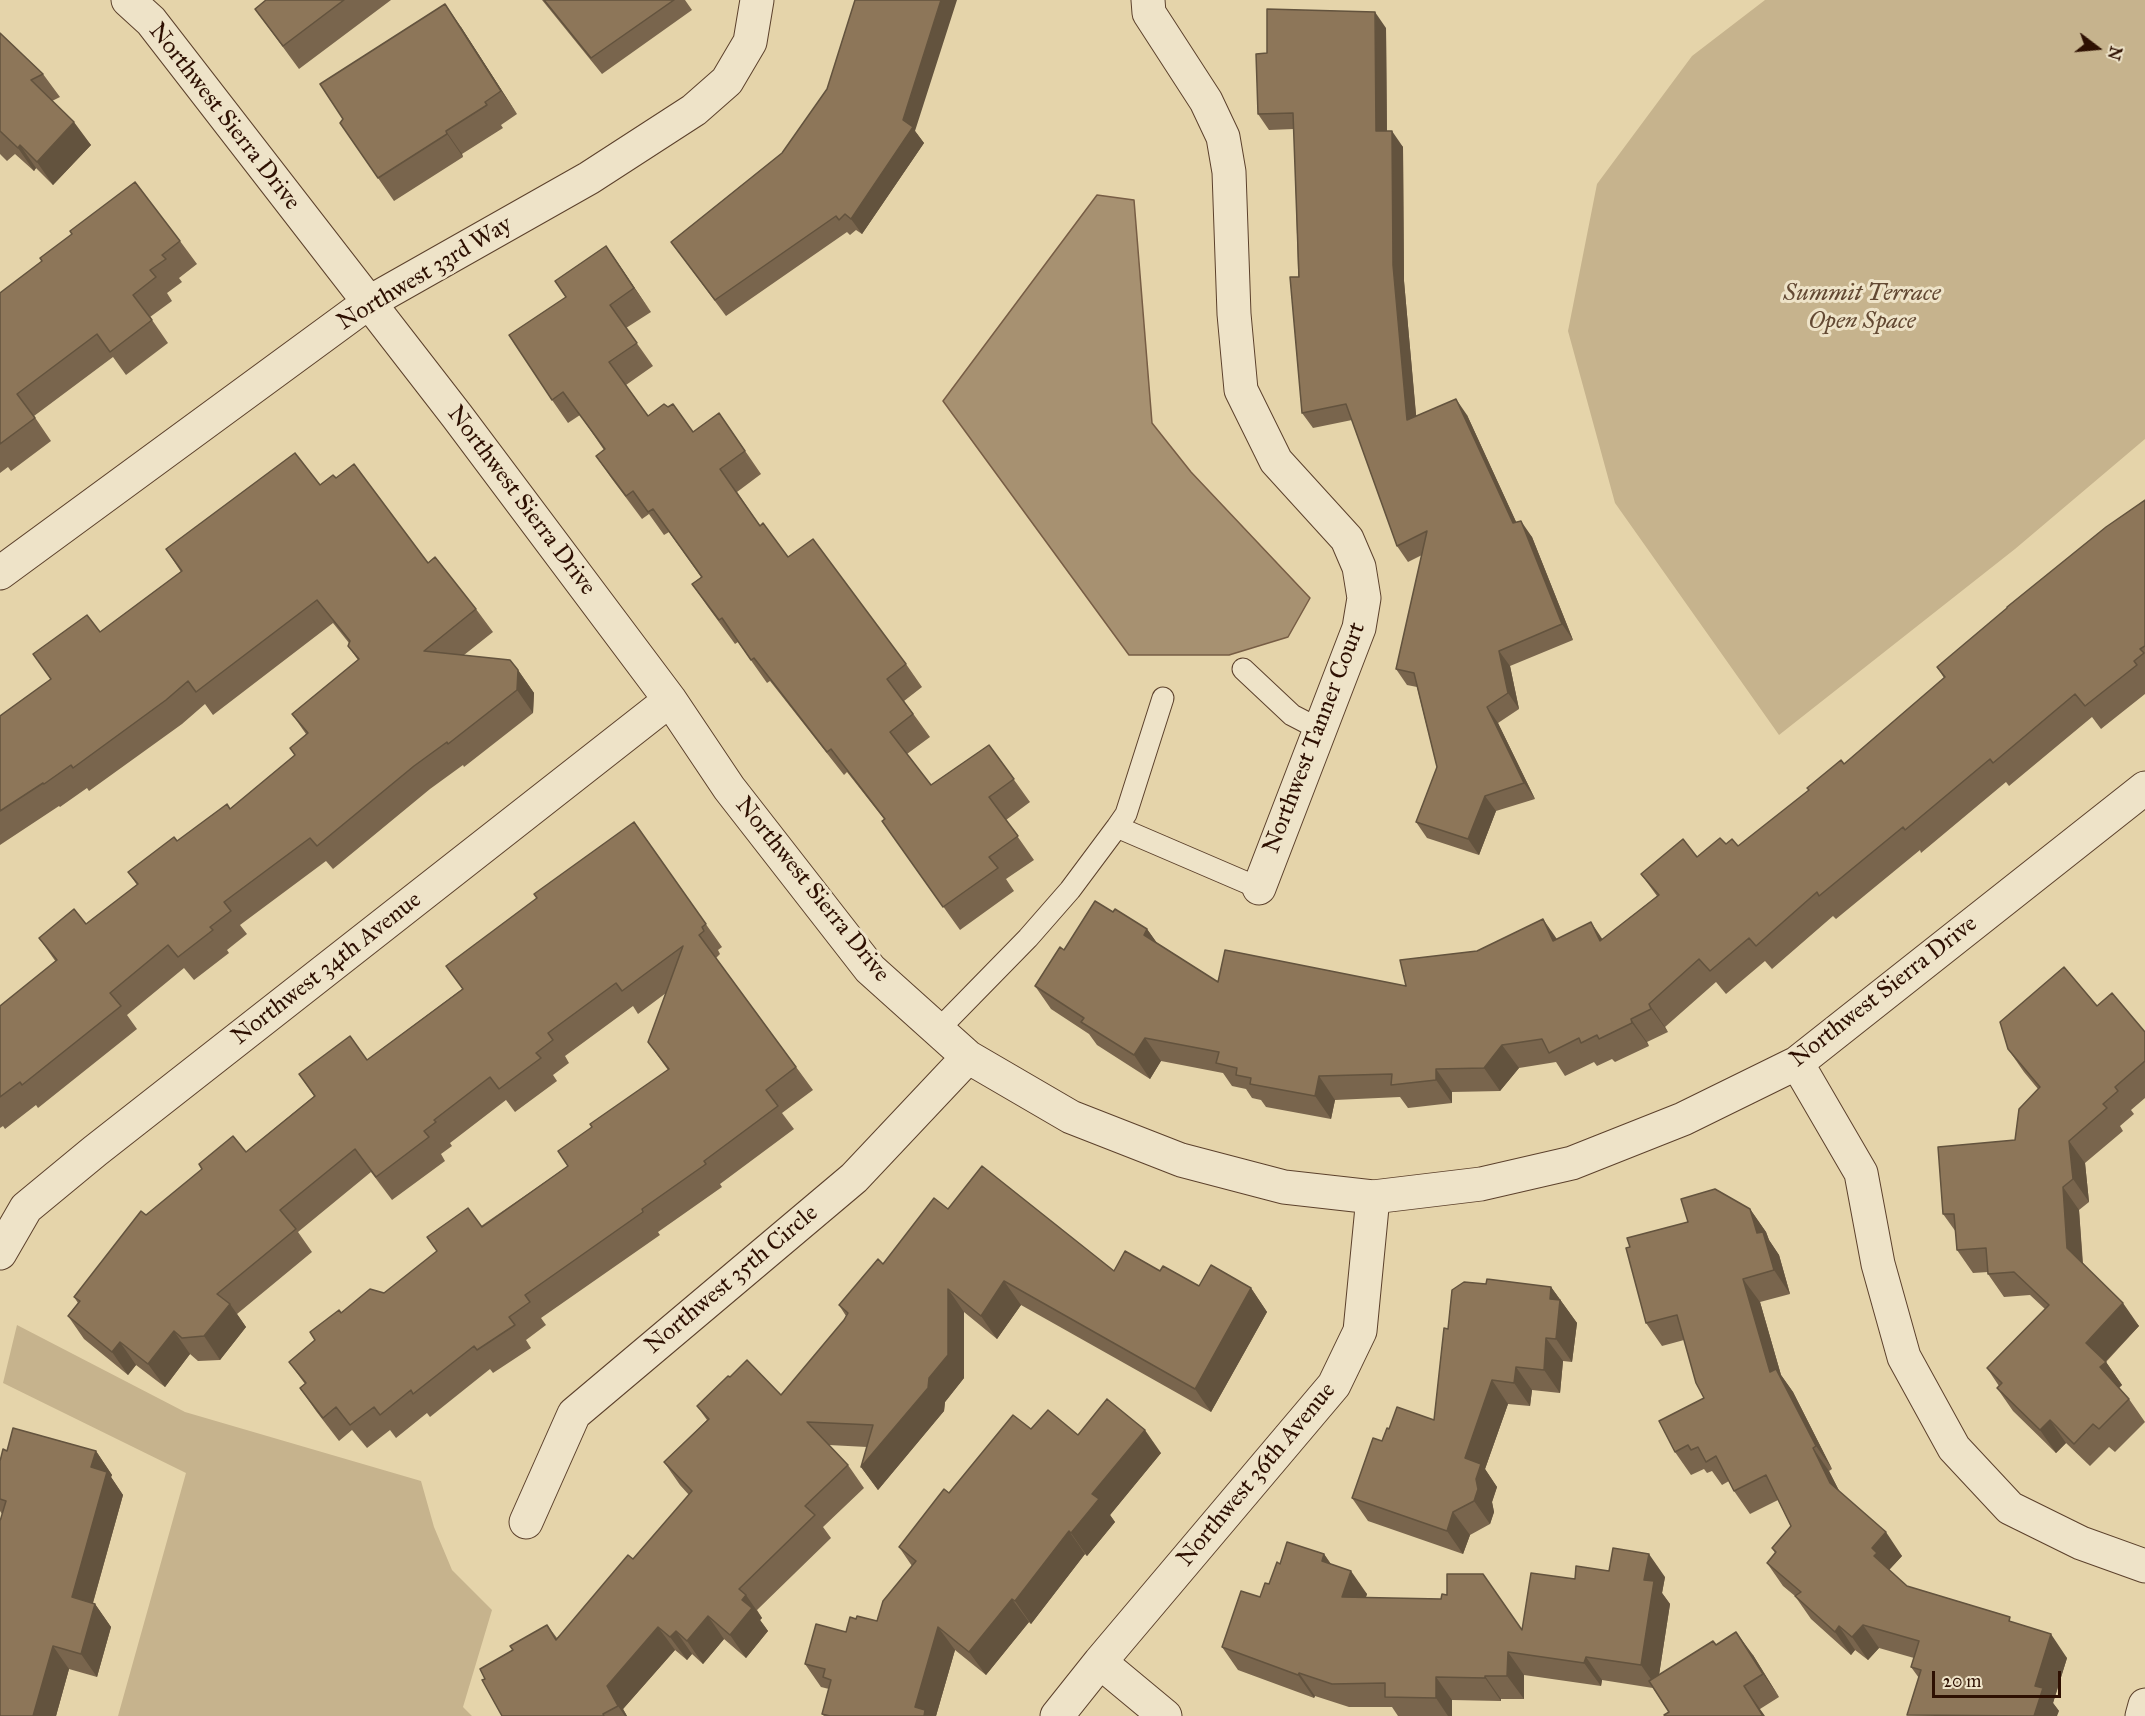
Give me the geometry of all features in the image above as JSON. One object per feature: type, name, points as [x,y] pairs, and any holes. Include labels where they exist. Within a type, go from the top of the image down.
[{"type":"street","name":"Northwest Sierra Drive","points":[[128,0],[151,21],[457,416],[670,700],[729,788],[870,969],[968,1057],[1071,1117],[1181,1160],[1284,1187],[1373,1197],[1481,1184],[1572,1163],[1683,1119],[1797,1063],[2145,788]]},
{"type":"street","name":"Northwest 33rd Way","points":[[0,573],[368,303],[589,178],[694,111],[727,81],[750,42],[757,0]]},
{"type":"street","name":"Northwest Tanner Court","points":[[1148,0],[1149,13],[1206,101],[1223,137],[1229,172],[1234,314],[1241,390],[1276,461],[1347,539],[1359,567],[1364,598],[1359,628],[1259,888]]},
{"type":"street","name":"Northwest 34th Avenue","points":[[0,1252],[27,1208],[95,1151],[670,700]]},
{"type":"street","name":"Northwest 35th Circle","points":[[526,1522],[574,1414],[854,1178],[968,1057]]},
{"type":"street","points":[[1797,1063],[1861,1173],[1878,1264],[1904,1357],[1954,1448],[2010,1508],[2081,1543],[2145,1566]]},
{"type":"street","name":"Northwest 36th Avenue","points":[[1057,1716],[1334,1385],[1360,1331],[1373,1197]]},
{"type":"street","points":[[1100,1662],[1165,1716]]},
{"type":"street","points":[[2142,1716],[2145,1705]]},
{"type":"lane","points":[[1243,669],[1292,715],[1319,729]]},
{"type":"lane","points":[[938,1030],[1028,938],[1070,890],[1117,827],[1126,813],[1162,698]]},
{"type":"lane","points":[[1117,827],[1259,888]]},
{"type":"green space","name":"Summit Terrace Open Space","points":[[1765,0],[2145,0],[2145,439],[2015,549],[1779,735],[1615,503],[1568,331],[1597,184],[1692,56]]},
{"type":"green space","points":[[17,1325],[185,1412],[421,1481],[434,1527],[452,1570],[492,1610],[463,1707],[472,1716],[118,1716],[186,1473],[3,1383]]},
{"type":"shaded area","points":[[1097,195],[1134,200],[1152,423],[1191,472],[1310,598],[1288,637],[1229,655],[1129,655],[943,401]]},
{"type":"building","points":[[266,0],[344,0],[283,46],[255,9]]},
{"type":"building","points":[[544,0],[674,0],[591,58]]},
{"type":"building","points":[[855,0],[941,0],[903,120],[913,127],[851,219],[845,214],[839,220],[836,216],[715,300],[671,242],[782,153],[827,89]]},
{"type":"building","points":[[445,4],[501,91],[485,102],[487,105],[446,131],[447,134],[378,178],[340,123],[343,119],[320,84]]},
{"type":"building","points":[[1267,9],[1375,12],[1376,131],[1392,131],[1393,265],[1407,420],[1456,399],[1513,523],[1521,521],[1562,624],[1499,651],[1508,693],[1487,707],[1524,783],[1485,796],[1468,839],[1416,822],[1437,767],[1414,673],[1396,669],[1427,531],[1397,546],[1346,404],[1302,413],[1290,277],[1299,277],[1293,113],[1258,114],[1256,54],[1267,53]]},
{"type":"building","points":[[0,33],[43,74],[31,80],[74,122],[37,162],[20,145],[18,148],[0,131]]},
{"type":"building","points":[[135,182],[180,241],[162,255],[166,259],[150,270],[156,277],[133,295],[152,320],[110,352],[97,334],[17,394],[35,418],[0,444],[0,293],[42,261],[40,258],[72,234],[70,231]]},
{"type":"building","points":[[606,246],[634,288],[610,305],[637,343],[609,362],[648,416],[664,404],[668,407],[673,404],[693,432],[719,413],[745,451],[720,469],[760,526],[763,523],[788,557],[813,539],[906,664],[887,679],[913,714],[890,732],[931,785],[989,745],[1014,779],[989,797],[1018,836],[989,857],[998,868],[943,907],[882,821],[885,819],[831,749],[827,752],[754,658],[751,660],[722,618],[719,620],[692,584],[702,577],[653,509],[648,512],[633,491],[626,496],[596,456],[605,449],[563,392],[552,400],[509,335],[566,297],[555,281]]},
{"type":"building","points":[[295,453],[320,485],[333,475],[336,478],[354,464],[428,563],[435,557],[476,609],[424,651],[510,660],[518,670],[517,690],[448,744],[447,742],[414,766],[317,846],[310,838],[224,902],[231,911],[210,927],[213,930],[178,957],[168,945],[110,993],[121,1006],[22,1085],[20,1082],[0,1097],[0,1006],[57,960],[39,938],[74,909],[86,924],[138,884],[128,872],[174,837],[177,841],[227,804],[230,809],[295,755],[290,748],[308,733],[292,714],[359,659],[348,646],[350,641],[317,600],[196,692],[188,681],[166,700],[73,768],[71,765],[0,811],[0,716],[51,679],[33,654],[87,615],[100,632],[182,571],[166,549]]},
{"type":"building","points":[[2145,500],[2145,646],[2140,649],[2144,653],[2134,661],[2137,665],[2085,706],[2075,694],[1993,763],[1990,759],[1905,830],[1903,827],[1819,896],[1817,892],[1756,946],[1749,938],[1710,971],[1699,959],[1649,1004],[1651,1009],[1631,1019],[1632,1023],[1599,1039],[1597,1035],[1581,1043],[1579,1038],[1549,1053],[1542,1039],[1502,1045],[1484,1068],[1436,1069],[1436,1080],[1391,1085],[1392,1074],[1319,1076],[1315,1096],[1250,1084],[1251,1078],[1236,1075],[1237,1068],[1216,1063],[1219,1052],[1145,1038],[1134,1055],[1081,1022],[1084,1018],[1035,986],[1060,947],[1064,950],[1095,901],[1113,912],[1115,909],[1147,929],[1144,935],[1218,982],[1225,950],[1406,986],[1400,960],[1477,951],[1543,919],[1553,941],[1591,922],[1600,941],[1659,895],[1641,874],[1683,839],[1697,857],[1720,838],[1726,844],[1732,839],[1738,846],[1809,790],[1807,788],[1841,760],[1844,764],[1945,677],[1937,667],[2007,607],[2106,527]]},
{"type":"building","points":[[634,822],[706,924],[702,927],[704,931],[699,935],[796,1067],[766,1090],[778,1106],[704,1161],[706,1164],[642,1209],[643,1212],[525,1295],[530,1302],[509,1317],[515,1325],[477,1350],[474,1346],[413,1394],[411,1390],[380,1415],[374,1407],[350,1425],[336,1407],[323,1418],[300,1388],[306,1383],[289,1362],[315,1340],[310,1332],[339,1310],[341,1313],[370,1289],[384,1293],[437,1251],[427,1237],[468,1208],[482,1227],[568,1166],[558,1151],[592,1127],[590,1124],[669,1069],[648,1042],[683,946],[622,991],[616,983],[548,1033],[553,1040],[536,1053],[541,1058],[499,1089],[490,1077],[434,1120],[436,1122],[424,1131],[429,1137],[376,1177],[355,1149],[280,1210],[296,1229],[217,1294],[230,1304],[204,1336],[182,1338],[174,1331],[148,1364],[120,1342],[112,1352],[68,1316],[80,1301],[74,1297],[141,1211],[146,1215],[202,1169],[199,1164],[233,1136],[246,1152],[315,1096],[299,1074],[350,1036],[367,1060],[463,989],[446,966],[537,898],[534,894]]},
{"type":"building","points":[[2064,967],[2097,1006],[2112,993],[2145,1032],[2145,1061],[2115,1087],[2118,1091],[2103,1104],[2107,1108],[2069,1141],[2073,1179],[2063,1187],[2067,1248],[2123,1303],[2086,1343],[2106,1362],[2100,1367],[2129,1399],[2099,1429],[2093,1424],[2074,1444],[2050,1420],[2040,1430],[1997,1388],[2002,1383],[1987,1368],[2049,1305],[2014,1272],[1988,1274],[1986,1248],[1957,1250],[1954,1214],[1943,1214],[1938,1147],[2015,1140],[2019,1109],[2040,1087],[2008,1049],[2000,1022]]},
{"type":"building","points":[[982,1166],[1114,1271],[1125,1251],[1160,1271],[1163,1266],[1199,1286],[1211,1265],[1251,1288],[1195,1389],[1004,1281],[981,1316],[948,1289],[948,1355],[929,1378],[928,1388],[861,1467],[873,1425],[807,1422],[848,1465],[805,1506],[815,1515],[739,1589],[746,1595],[742,1600],[752,1608],[730,1635],[708,1616],[687,1641],[676,1631],[670,1637],[658,1627],[607,1686],[618,1706],[603,1714],[604,1716],[502,1716],[482,1680],[485,1679],[480,1669],[513,1650],[510,1646],[547,1625],[556,1640],[628,1555],[633,1559],[692,1491],[664,1462],[709,1419],[697,1406],[747,1360],[781,1395],[844,1320],[848,1313],[839,1305],[878,1259],[883,1264],[934,1198],[948,1209]]},
{"type":"building","points":[[1715,1189],[1750,1209],[1757,1233],[1763,1232],[1774,1270],[1743,1279],[1770,1372],[1776,1369],[1816,1446],[1813,1448],[1830,1483],[1886,1532],[1872,1548],[1877,1553],[1874,1556],[1907,1586],[2010,1617],[2009,1621],[2051,1634],[2035,1686],[2043,1688],[2034,1716],[1907,1715],[1921,1670],[1911,1667],[1919,1641],[1863,1625],[1852,1637],[1839,1626],[1835,1632],[1795,1596],[1801,1592],[1767,1563],[1776,1552],[1772,1548],[1791,1526],[1766,1475],[1734,1491],[1716,1456],[1706,1462],[1698,1447],[1691,1450],[1688,1445],[1675,1452],[1659,1421],[1704,1398],[1696,1383],[1677,1315],[1646,1323],[1626,1248],[1630,1247],[1627,1238],[1688,1222],[1681,1199]]},
{"type":"building","points":[[1487,1279],[1551,1287],[1550,1299],[1560,1300],[1556,1339],[1546,1338],[1544,1370],[1516,1367],[1514,1383],[1492,1380],[1465,1458],[1481,1464],[1476,1479],[1478,1489],[1474,1501],[1453,1512],[1447,1531],[1352,1498],[1373,1438],[1382,1441],[1397,1407],[1434,1420],[1444,1328],[1448,1329],[1452,1290],[1464,1282],[1486,1284]]},
{"type":"building","points":[[1107,1399],[1145,1430],[1092,1494],[1099,1499],[1071,1533],[1069,1531],[1015,1601],[1012,1599],[969,1652],[938,1627],[915,1707],[925,1710],[924,1716],[830,1716],[822,1714],[831,1680],[823,1677],[825,1669],[805,1664],[816,1624],[846,1632],[850,1617],[856,1619],[857,1616],[877,1621],[883,1601],[916,1561],[899,1547],[944,1489],[949,1493],[1013,1415],[1031,1429],[1048,1410],[1078,1435]]},
{"type":"building","points":[[13,1428],[96,1451],[91,1467],[107,1472],[72,1597],[95,1604],[81,1654],[53,1646],[33,1716],[0,1716],[0,1521],[6,1501],[0,1499],[0,1461],[3,1449],[7,1451]]},
{"type":"building","points":[[1287,1542],[1324,1554],[1322,1561],[1351,1571],[1342,1597],[1441,1599],[1442,1594],[1447,1595],[1447,1574],[1483,1574],[1522,1630],[1531,1573],[1575,1579],[1576,1566],[1609,1571],[1613,1548],[1649,1554],[1644,1580],[1654,1581],[1641,1665],[1586,1657],[1584,1663],[1508,1652],[1507,1676],[1436,1677],[1436,1698],[1385,1697],[1385,1683],[1332,1684],[1299,1673],[1298,1675],[1222,1647],[1241,1591],[1260,1597],[1265,1583],[1269,1584],[1277,1562],[1280,1564]]},
{"type":"building","points":[[1736,1632],[1763,1674],[1744,1686],[1763,1716],[1665,1716],[1669,1712],[1649,1681],[1713,1641],[1716,1645]]}]
